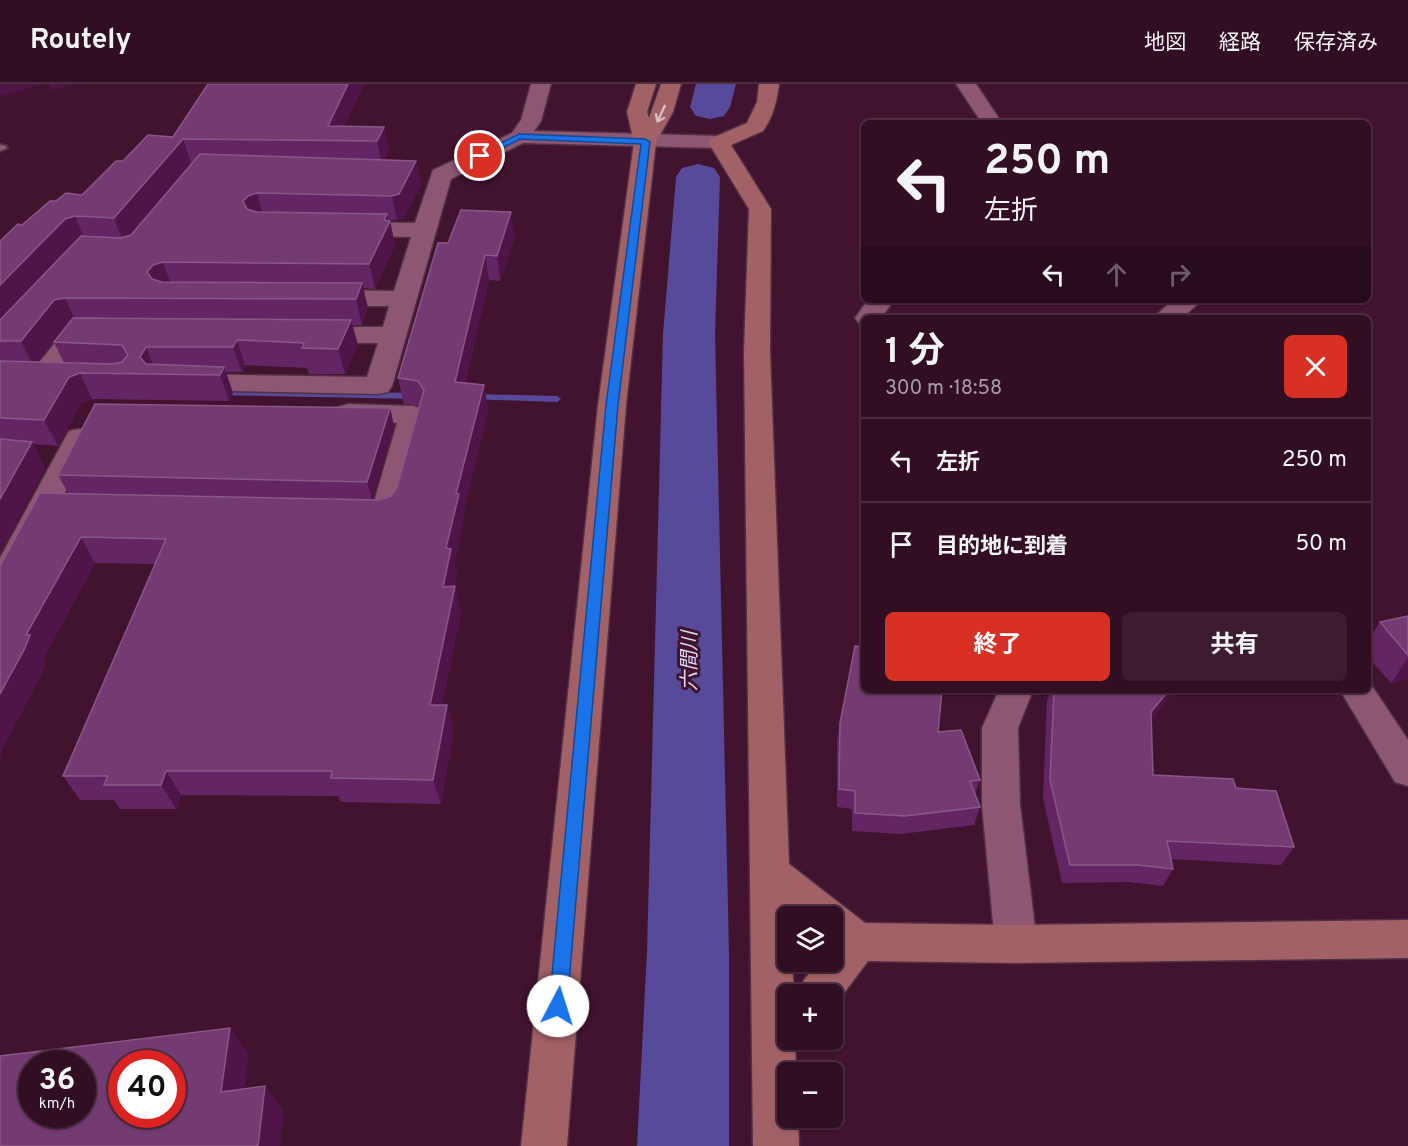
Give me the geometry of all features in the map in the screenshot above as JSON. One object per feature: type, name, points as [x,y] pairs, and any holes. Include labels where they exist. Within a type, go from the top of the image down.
[{"type":"street","points":[[519,137],[531,121],[541,84]]},
{"type":"street","points":[[635,84],[641,127]]},
{"type":"street","points":[[544,1146],[612,405],[646,84]]},
{"type":"street","points":[[641,127],[663,112],[671,84]]},
{"type":"street","points":[[167,381],[378,386],[425,230],[429,175],[519,137],[641,127],[719,142],[756,127],[767,102],[769,84]]},
{"type":"street","points":[[966,84],[990,120]]},
{"type":"street","points":[[719,142],[760,209],[757,351],[769,872],[777,988]]},
{"type":"street","points":[[321,228],[425,230]]},
{"type":"street","points":[[299,298],[403,299]]},
{"type":"street","points":[[1171,315],[1185,303]]},
{"type":"street","points":[[77,378],[31,377],[76,333],[123,333]]},
{"type":"street","points":[[287,335],[393,336]]},
{"type":"street","points":[[0,588],[70,458],[93,410]]},
{"type":"street","points":[[317,413],[413,415],[386,513],[327,512]]},
{"type":"street","points":[[35,456],[70,458]]},
{"type":"street","points":[[44,505],[80,506]]},
{"type":"street","points":[[1015,693],[1000,728],[1001,805],[1016,944]]},
{"type":"street","points":[[1359,693],[1408,771]]},
{"type":"street","points":[[769,872],[812,906]]},
{"type":"street","points":[[823,984],[845,932],[1016,944],[1408,939]]},
{"type":"street","points":[[776,1146],[781,1050]]},
{"type":"building","points":[[208,84],[348,84],[328,126],[384,127],[377,141],[183,139],[114,218],[75,216],[65,219],[0,285],[0,241],[18,224],[22,225],[50,201],[56,201],[66,193],[82,195],[116,161],[123,161],[148,135],[173,137]]},
{"type":"building","points":[[200,154],[416,161],[399,194],[392,196],[257,193],[248,196],[243,201],[247,209],[257,212],[387,214],[384,220],[390,221],[369,264],[163,262],[153,265],[147,272],[152,279],[162,282],[362,283],[356,299],[65,298],[54,300],[21,341],[0,341],[0,320],[81,236],[121,238],[131,235]]},
{"type":"building","points":[[461,210],[511,212],[497,256],[485,255],[455,382],[484,385],[456,494],[459,494],[446,548],[451,549],[443,587],[455,586],[430,705],[447,705],[433,780],[331,778],[332,771],[166,771],[161,785],[104,785],[108,776],[63,776],[166,539],[81,537],[26,635],[30,635],[25,648],[0,694],[0,566],[40,493],[379,500],[391,496],[397,488],[424,390],[418,381],[398,378],[438,243],[448,243]]},
{"type":"building","points":[[73,318],[351,320],[338,349],[302,348],[304,343],[237,340],[233,347],[146,347],[140,357],[146,364],[224,367],[220,375],[80,373],[69,377],[44,420],[0,418],[0,361],[112,364],[122,362],[128,355],[122,345],[54,342]]},
{"type":"building","points":[[95,404],[390,408],[367,482],[58,475]]},
{"type":"building","points":[[0,439],[32,442],[0,499]]},
{"type":"building","points":[[1408,616],[1408,655],[1380,622]]},
{"type":"building","points":[[855,646],[861,647],[861,693],[942,693],[938,732],[961,730],[980,780],[970,781],[980,807],[905,816],[855,813],[855,791],[839,789],[840,723]]},
{"type":"building","points":[[1054,693],[1167,693],[1151,712],[1153,775],[1233,779],[1236,788],[1276,791],[1294,847],[1167,841],[1173,869],[1138,865],[1070,865],[1050,780]]},
{"type":"building","points":[[230,1028],[221,1092],[265,1086],[258,1146],[0,1146],[0,1056],[18,1054],[18,1128],[96,1128],[96,1050],[49,1050]]},
{"type":"waterway","name":"六間川","points":[[710,107],[716,84]]},
{"type":"waterway","name":"六間川","points":[[683,1146],[688,952],[689,334],[698,177]]},
{"type":"waterway","points":[[218,393],[416,396]]},
{"type":"waterway","points":[[473,397],[557,399]]},
{"type":"waterway","points":[[664,401],[689,402]]},
{"type":"route","points":[[480,156],[519,137],[645,142],[612,405],[558,1006]]}]
